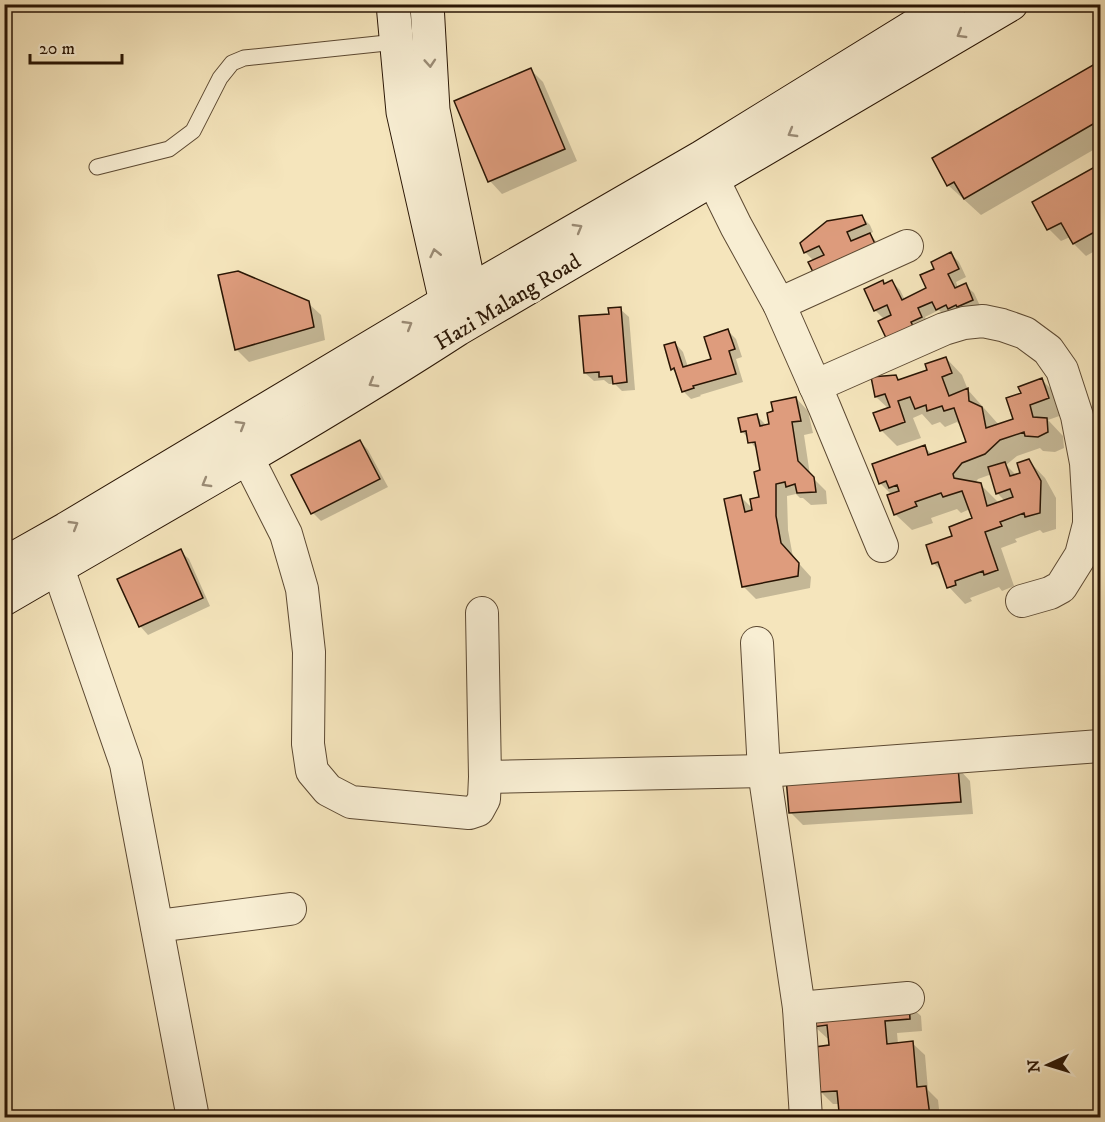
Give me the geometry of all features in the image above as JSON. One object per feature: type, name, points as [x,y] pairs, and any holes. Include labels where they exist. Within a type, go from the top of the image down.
[{"type":"main road","points":[[393,4],[403,112],[464,309]]},
{"type":"main road","points":[[426,4],[433,110],[464,309]]},
{"type":"main road","name":"Hazi Malang Road","points":[[707,168],[950,4]]},
{"type":"main road","name":"Hazi Malang Road","points":[[4,599],[51,554],[464,309],[707,168],[1011,4]]},
{"type":"main road","name":"Hazi Malang Road","points":[[4,564],[51,554],[248,459],[383,378],[464,309]]},
{"type":"street","points":[[707,168],[779,304],[882,546]]},
{"type":"street","points":[[779,304],[907,246]]},
{"type":"street","points":[[815,386],[964,322],[983,321],[1002,325],[1025,333],[1048,350],[1062,370],[1077,416],[1086,463],[1089,524],[1081,555],[1061,587],[1022,601]]},
{"type":"street","points":[[248,459],[286,534],[302,589],[309,652],[308,744],[312,771],[328,790],[351,802],[469,813],[478,810],[484,799],[485,777],[482,613]]},
{"type":"street","points":[[51,554],[126,764],[193,1118]]},
{"type":"street","points":[[757,643],[764,771],[799,1008],[806,1118]]},
{"type":"street","points":[[485,777],[764,771],[1101,746]]},
{"type":"street","points":[[157,926],[290,909]]},
{"type":"street","points":[[799,1008],[908,998]]},
{"type":"lane","points":[[97,167],[170,149],[193,131],[220,78],[231,63],[238,60],[396,42]]},
{"type":"building","points":[[1100,61],[1100,120],[964,199],[954,182],[947,186],[932,158]]},
{"type":"building","points":[[531,68],[565,149],[488,182],[454,101]]},
{"type":"building","points":[[1100,164],[1100,229],[1073,244],[1061,223],[1047,230],[1032,202]]},
{"type":"building","points":[[862,215],[866,224],[847,232],[851,241],[870,233],[875,244],[813,272],[808,262],[824,255],[819,246],[804,253],[800,243],[827,221]]},
{"type":"building","points":[[951,252],[959,269],[948,274],[955,288],[966,283],[973,300],[948,309],[946,305],[936,310],[932,302],[918,308],[922,317],[911,322],[913,326],[887,340],[878,321],[891,315],[887,305],[874,311],[864,289],[883,280],[884,284],[892,280],[902,300],[926,288],[920,275],[934,269],[931,262]]},
{"type":"building","points":[[238,271],[309,301],[314,327],[235,350],[218,275]]},
{"type":"building","points":[[621,307],[627,382],[613,384],[612,376],[599,377],[599,372],[584,373],[579,316],[609,314],[608,308]]},
{"type":"building","points":[[728,329],[735,349],[729,351],[736,374],[693,386],[694,388],[682,392],[674,368],[671,370],[664,345],[675,342],[683,367],[711,359],[704,337]]},
{"type":"building","points":[[946,357],[952,373],[942,377],[949,396],[968,388],[969,401],[982,407],[986,428],[1013,419],[1006,398],[1021,393],[1018,387],[1042,378],[1049,398],[1030,405],[1033,417],[1047,418],[1048,432],[1038,437],[1025,436],[1024,432],[1000,440],[985,454],[962,463],[953,474],[954,478],[981,483],[987,506],[1013,497],[1010,489],[996,494],[988,467],[1005,462],[1010,476],[1020,473],[1017,463],[1029,459],[1041,481],[1040,513],[1025,517],[1024,513],[1000,522],[1002,526],[985,532],[998,570],[984,575],[983,571],[955,581],[956,585],[947,588],[938,562],[932,564],[926,545],[952,536],[949,527],[972,518],[962,491],[943,497],[941,493],[915,502],[917,506],[894,515],[887,495],[899,491],[897,485],[889,488],[886,481],[879,484],[872,464],[925,445],[928,455],[966,442],[954,408],[944,411],[942,406],[927,411],[926,405],[915,409],[910,397],[898,401],[905,422],[880,431],[873,413],[890,407],[885,394],[875,397],[871,377],[896,375],[898,380],[927,370],[925,364]]},
{"type":"building","points":[[796,397],[801,421],[792,422],[798,461],[814,477],[816,492],[797,493],[795,484],[786,487],[785,482],[776,484],[776,516],[781,543],[799,563],[798,576],[742,587],[724,499],[741,495],[745,512],[752,510],[750,499],[759,497],[754,472],[760,470],[755,442],[748,443],[746,431],[741,432],[738,418],[757,414],[760,426],[769,424],[767,413],[773,411],[771,402]]},
{"type":"building","points":[[360,440],[380,479],[311,514],[291,475]]},
{"type":"building","points":[[181,549],[203,598],[139,627],[117,579]]},
{"type":"building","points":[[958,767],[961,802],[789,813],[786,778]]},
{"type":"building","points":[[909,1002],[910,1019],[885,1021],[887,1044],[913,1041],[917,1087],[926,1086],[930,1116],[821,1118],[821,1114],[839,1112],[837,1091],[819,1092],[815,1047],[829,1045],[827,1025],[813,1027],[811,1011]]}]
